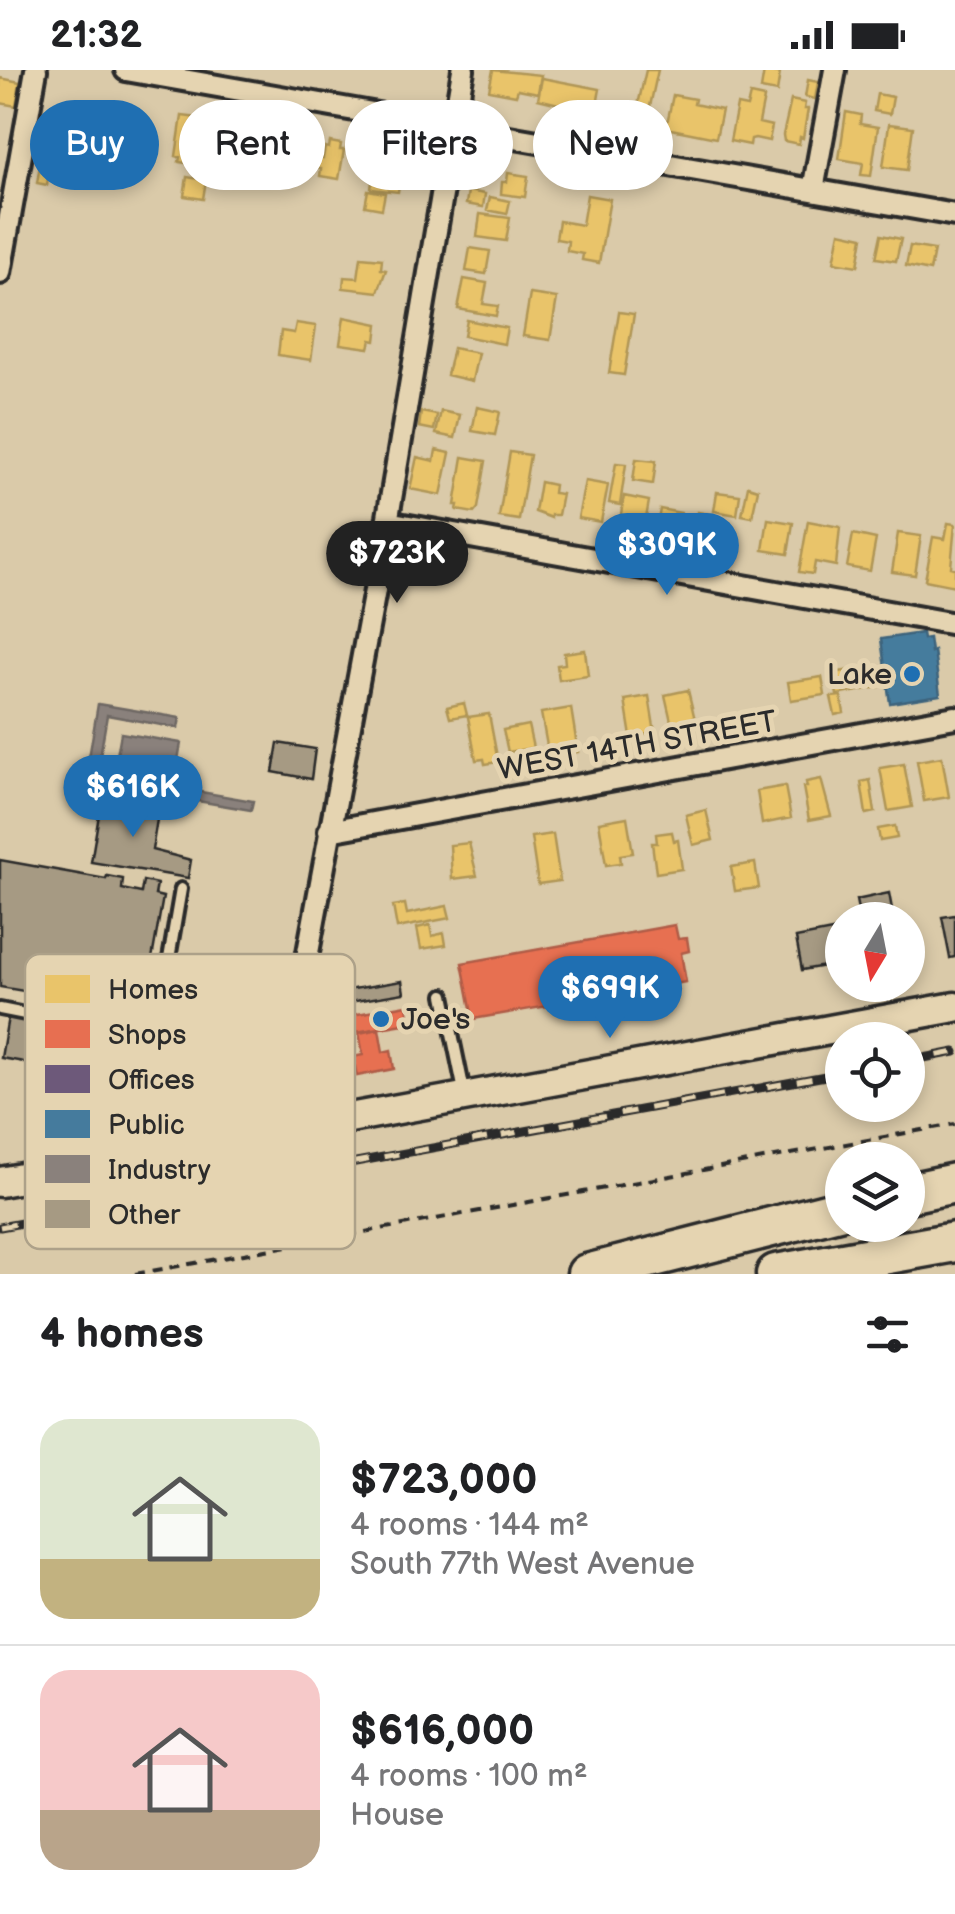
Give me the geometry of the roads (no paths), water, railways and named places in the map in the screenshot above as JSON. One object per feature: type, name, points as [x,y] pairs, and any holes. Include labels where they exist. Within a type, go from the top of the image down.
[{"type":"highway","points":[[925,1189],[955,1182]]},
{"type":"highway","points":[[587,1274],[825,1213]]},
{"type":"highway","points":[[776,1274],[955,1242]]},
{"type":"main road","points":[[355,1116],[955,1007]]},
{"type":"main road","points":[[0,1182],[25,1177]]},
{"type":"street","points":[[0,274],[36,70]]},
{"type":"street","points":[[126,70],[345,108]]},
{"type":"street","points":[[458,100],[463,70]]},
{"type":"street","points":[[813,190],[835,70]]},
{"type":"street","points":[[513,137],[955,216]]},
{"type":"street","points":[[307,954],[387,522],[442,190]]},
{"type":"street","points":[[387,522],[955,624]]},
{"type":"street","name":"WEST 14TH STREET","points":[[329,832],[955,717]]},
{"type":"lane","points":[[169,954],[181,890]]},
{"type":"lane","points":[[444,995],[465,1096]]},
{"type":"lane","points":[[0,1009],[25,1014]]},
{"type":"railway","points":[[925,1058],[955,1052]]},
{"type":"railway","points":[[355,1162],[825,1076]]},
{"type":"railway","points":[[0,1227],[25,1222]]},
{"type":"place","name":"Lake","points":[[912,674]]},
{"type":"place","name":"Joe's","points":[[381,1019]]}]
